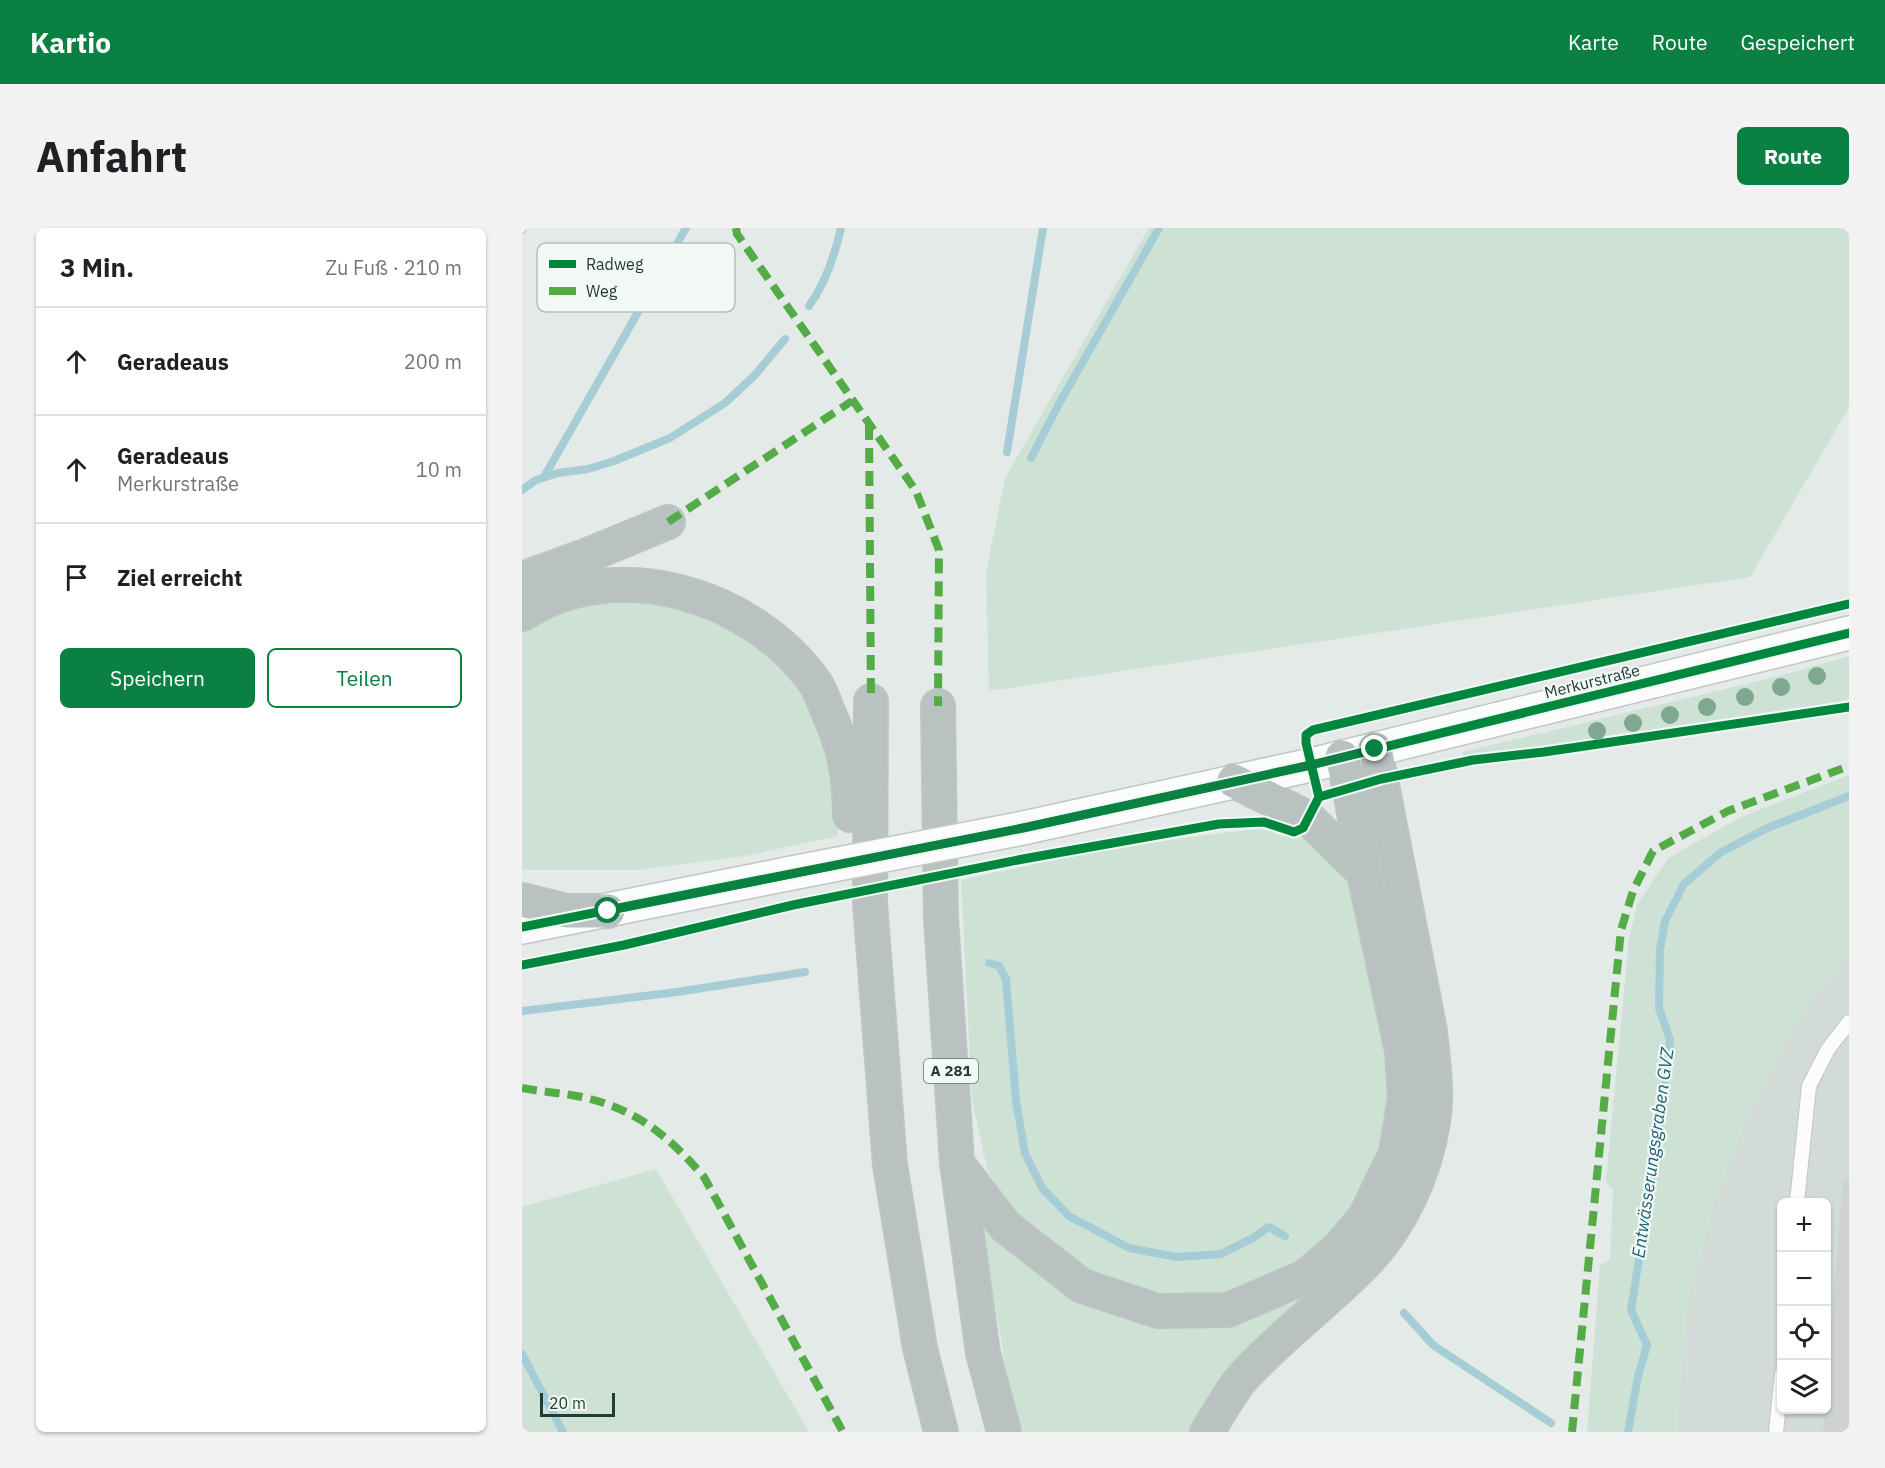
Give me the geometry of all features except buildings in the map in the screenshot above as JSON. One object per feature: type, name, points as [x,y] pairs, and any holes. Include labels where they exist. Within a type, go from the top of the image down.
[{"type":"highway","points":[[522,579],[668,522]]},
{"type":"highway","points":[[522,614],[536,604],[601,585],[647,585],[695,597],[730,610],[762,630],[793,656],[817,686],[840,738],[849,775],[853,906],[874,963]]},
{"type":"highway","points":[[871,701],[870,903],[890,1165],[920,1348],[941,1432]]},
{"type":"highway","name":"A 281","points":[[938,706],[941,920],[957,1163],[983,1353],[1004,1432]]},
{"type":"highway","points":[[1207,1432],[1243,1377],[1365,1263],[1388,1235],[1410,1196],[1427,1151],[1434,1120],[1435,1077],[1430,1031],[1375,749]]},
{"type":"highway","points":[[957,1163],[1005,1226],[1082,1286],[1158,1311],[1228,1310],[1305,1276],[1338,1249],[1365,1217],[1396,1153],[1405,1098],[1402,1051],[1342,757]]},
{"type":"highway","points":[[1234,781],[1308,818],[1364,873]]},
{"type":"highway","points":[[522,900],[567,911],[608,911]]},
{"type":"street","name":"Merkurstraße","points":[[522,927],[1023,828],[1342,757],[1849,633]]},
{"type":"lane","points":[[1798,1198],[1809,1086],[1828,1050],[1849,1022]]},
{"type":"lane","points":[[1776,1432],[1778,1414]]},
{"type":"shaded area","points":[[1849,933],[1849,1432],[1665,1432],[1676,1303],[1722,1137]]},
{"type":"green space","points":[[1149,228],[1849,228],[1849,407],[1750,577],[989,691],[986,572],[1005,478]]},
{"type":"green space","points":[[618,596],[681,602],[740,626],[794,674],[826,727],[837,788],[838,836],[745,856],[638,870],[522,870],[522,626],[558,607]]},
{"type":"green space","points":[[1849,656],[1849,700],[1464,760],[1462,752],[1779,676]]},
{"type":"green space","points":[[1849,775],[1849,952],[1800,1017],[1750,1110],[1715,1200],[1688,1303],[1677,1432],[1587,1432],[1600,1266],[1610,1259],[1613,1191],[1606,1181],[1629,939],[1637,905],[1668,858],[1741,817]]},
{"type":"green space","points":[[1262,829],[1290,838],[1304,837],[1358,890],[1394,1062],[1393,1124],[1375,1184],[1330,1241],[1272,1279],[1204,1300],[1131,1293],[1069,1266],[1023,1226],[988,1172],[972,1100],[961,880],[1111,850]]},
{"type":"green space","points":[[656,1169],[809,1432],[522,1432],[522,1207]]},
{"type":"green space","points":[[977,1198],[1165,1320],[1330,1271],[1219,1388],[1188,1432],[1022,1432],[1005,1364]]},
{"type":"waterway","points":[[677,243],[686,228]]},
{"type":"waterway","points":[[809,306],[829,268],[841,228]]},
{"type":"waterway","points":[[1007,452],[1043,228]]},
{"type":"waterway","points":[[1031,458],[1060,402],[1159,228]]},
{"type":"waterway","points":[[544,477],[638,312]]},
{"type":"waterway","points":[[522,490],[536,480],[614,461],[670,438],[725,403],[755,375],[785,339]]},
{"type":"waterway","name":"Entwässerungsgraben GVZ","points":[[1628,1432],[1638,1376],[1647,1345],[1631,1310],[1662,1113],[1670,1040],[1659,1008],[1660,950],[1665,921],[1684,884],[1720,853],[1765,829],[1849,796]]},
{"type":"waterway","points":[[989,963],[999,966],[1006,979],[1016,1101],[1025,1153],[1042,1188],[1069,1216],[1129,1248],[1177,1257],[1221,1254],[1269,1227],[1285,1236]]},
{"type":"waterway","points":[[522,1011],[677,992],[805,972]]},
{"type":"waterway","points":[[1404,1313],[1433,1345],[1551,1423]]},
{"type":"waterway","points":[[522,1354],[563,1432]]},
{"type":"marked path","points":[[736,228],[737,234],[916,491],[939,550],[938,706]]},
{"type":"marked path","points":[[668,522],[852,401]]},
{"type":"marked path","points":[[869,425],[871,701]]},
{"type":"marked path","points":[[1572,1432],[1621,930],[1633,891],[1653,851],[1728,811],[1849,766]]},
{"type":"marked path","points":[[522,1088],[582,1097],[619,1109],[650,1126],[691,1162],[704,1177],[843,1432]]},
{"type":"cycle path","points":[[1849,604],[1313,730],[1306,735],[1306,743],[1319,797],[1381,779],[1473,760],[1544,752],[1849,707]]},
{"type":"cycle path","points":[[522,927],[1023,828],[1311,765],[1849,633]]},
{"type":"cycle path","points":[[522,965],[624,945],[793,905],[1023,859],[1219,824],[1264,822],[1294,832],[1303,828],[1319,797]]},
{"type":"route","points":[[608,911],[1023,828],[1375,749]]}]
